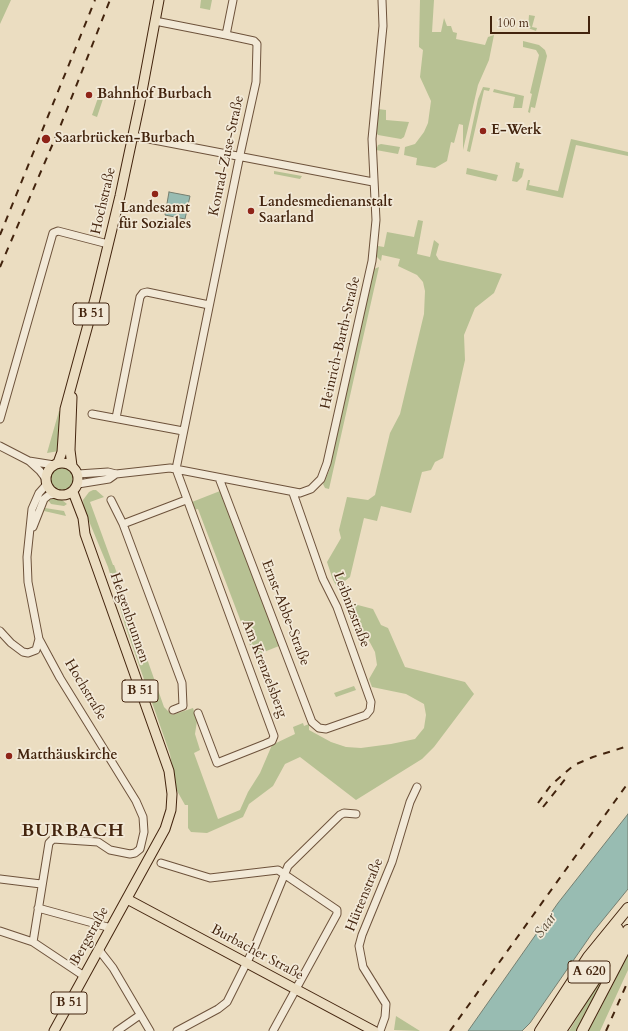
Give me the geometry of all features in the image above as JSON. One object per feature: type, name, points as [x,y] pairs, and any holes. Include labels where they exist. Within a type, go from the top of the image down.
[{"type":"highway","points":[[540,1031],[588,957],[628,908]]},
{"type":"highway","name":"A 620","points":[[551,1031],[628,914]]},
{"type":"highway","name":"A 620","points":[[561,1031],[628,930]]},
{"type":"highway","points":[[582,1031],[628,943]]},
{"type":"main road","name":"Hochstraße","points":[[56,464],[62,452],[65,409],[108,244],[133,136],[159,0]]},
{"type":"main road","name":"Hochstraße","points":[[72,384],[70,450],[72,466]]},
{"type":"main road","points":[[56,464],[67,463],[72,466],[78,474]]},
{"type":"main road","name":"B 51","points":[[56,464],[47,472],[46,481],[49,489],[58,495]]},
{"type":"main road","name":"B 51","points":[[75,488],[78,474]]},
{"type":"main road","points":[[58,495],[75,488]]},
{"type":"main road","name":"Helgenbrunnen","points":[[75,488],[83,518],[82,526]]},
{"type":"main road","name":"Helgenbrunnen","points":[[58,495],[70,504],[77,520],[82,526],[170,776],[172,794],[169,818],[165,829],[151,855]]},
{"type":"main road","name":"Bergstraße","points":[[54,1031],[151,855]]},
{"type":"main road","name":"Burbacher Straße","points":[[127,899],[374,1031]]},
{"type":"street","points":[[226,35],[233,0]]},
{"type":"street","name":"Heinrich-Barth-Straße","points":[[78,474],[108,472],[116,474],[146,470],[176,469],[293,493],[300,493],[311,489],[321,479],[325,471],[372,261],[376,220],[372,139],[383,26],[382,0]]},
{"type":"street","name":"Konrad-Zuse-Straße","points":[[156,21],[254,41],[258,48],[256,82],[239,157],[176,469]]},
{"type":"street","points":[[133,136],[373,182]]},
{"type":"street","points":[[0,420],[53,234],[58,231],[108,244]]},
{"type":"street","points":[[116,418],[142,293],[147,292],[209,305]]},
{"type":"street","points":[[92,414],[183,432]]},
{"type":"street","points":[[0,446],[29,462],[40,471],[46,481]]},
{"type":"street","points":[[29,462],[56,464]]},
{"type":"street","name":"Am Krenzelsberg","points":[[176,469],[186,500],[274,736],[272,740],[265,744],[216,763],[198,714]]},
{"type":"street","name":"Heinrich-Barth-Straße","points":[[75,488],[109,479],[116,474]]},
{"type":"street","name":"Ernst-Abbe-Straße","points":[[220,478],[313,724],[319,728],[326,729],[345,723]]},
{"type":"street","name":"Hochstraße","points":[[41,884],[49,842],[53,839],[98,842],[115,851],[130,854],[138,852],[143,841],[144,824],[136,801],[60,678],[39,638],[27,573],[26,557],[35,501],[46,481]]},
{"type":"street","name":"Leibnizstraße","points":[[293,493],[372,702],[370,710],[366,715],[345,723]]},
{"type":"street","name":"Hochstraße","points":[[30,532],[44,499],[49,495],[58,495]]},
{"type":"street","points":[[110,500],[123,524],[182,683],[183,706],[173,710]]},
{"type":"street","points":[[123,524],[186,500]]},
{"type":"street","points":[[0,631],[11,643],[28,653],[36,650],[39,638]]},
{"type":"street","name":"Hüttenstraße","points":[[380,1031],[385,1017],[386,1004],[363,967],[358,946],[392,862],[410,802],[417,788]]},
{"type":"street","points":[[177,1031],[223,1006],[230,997],[247,963],[284,874],[292,861],[344,812],[356,814]]},
{"type":"street","points":[[161,863],[210,878],[278,870],[337,910],[337,914],[273,1031]]},
{"type":"street","points":[[0,879],[41,884],[32,942]]},
{"type":"street","points":[[38,908],[111,928]]},
{"type":"street","points":[[0,931],[32,942],[84,976]]},
{"type":"street","points":[[98,950],[113,968],[150,1031]]},
{"type":"street","points":[[117,1031],[140,1015]]},
{"type":"green space","points":[[0,0],[11,0],[0,24]]},
{"type":"green space","points":[[201,0],[212,0],[210,10],[200,8]]},
{"type":"green space","points":[[420,0],[434,0],[432,32],[441,32],[444,18],[447,26],[451,26],[453,32],[457,33],[456,39],[485,45],[488,37],[494,35],[489,60],[478,85],[463,150],[463,125],[459,124],[454,143],[451,142],[447,161],[435,168],[416,165],[417,158],[404,155],[405,147],[415,144],[424,132],[428,123],[431,101],[420,77],[423,50],[419,47]]},
{"type":"green space","points":[[529,15],[535,16],[532,27],[537,28],[536,31],[528,28]]},
{"type":"green space","points":[[523,41],[539,45],[545,50],[547,56],[535,108],[531,107],[530,113],[528,112],[532,94],[530,93],[539,55],[536,50],[523,47]]},
{"type":"green space","points":[[483,87],[490,88],[489,91],[484,90],[470,152],[467,151],[478,99]]},
{"type":"green space","points":[[494,89],[524,96],[522,108],[513,108],[515,97],[493,92]]},
{"type":"green space","points":[[99,95],[104,96],[97,117],[92,115]]},
{"type":"green space","points":[[378,109],[386,110],[386,120],[409,122],[404,137],[401,139],[378,135],[376,132]]},
{"type":"green space","points":[[571,139],[628,152],[628,156],[576,145],[563,198],[526,190],[528,180],[530,180],[529,185],[558,191]]},
{"type":"green space","points":[[381,144],[400,147],[398,154],[376,150],[378,145]]},
{"type":"green space","points":[[516,162],[520,163],[519,168],[524,169],[522,177],[517,182],[512,181]]},
{"type":"green space","points":[[467,168],[498,175],[496,181],[466,174]]},
{"type":"green space","points":[[274,171],[302,176],[300,179],[274,174]]},
{"type":"green space","points":[[418,220],[423,221],[417,254],[430,257],[434,240],[439,244],[436,255],[439,260],[502,274],[494,293],[475,308],[464,335],[465,360],[443,458],[435,462],[431,470],[422,472],[411,513],[381,506],[377,521],[364,518],[350,577],[341,584],[354,604],[373,609],[381,625],[388,628],[405,667],[465,682],[474,694],[434,747],[422,759],[356,800],[300,757],[285,764],[273,786],[249,804],[243,817],[207,833],[191,832],[188,828],[188,805],[185,805],[176,789],[170,754],[125,625],[108,567],[84,509],[83,500],[89,492],[93,490],[96,490],[104,497],[90,502],[164,707],[172,715],[193,708],[197,721],[195,734],[200,750],[194,753],[218,819],[240,810],[248,792],[260,773],[272,745],[295,734],[293,727],[303,723],[304,726],[309,724],[309,730],[331,742],[346,747],[361,748],[415,739],[424,728],[426,715],[424,704],[406,694],[372,687],[369,679],[377,665],[375,652],[333,580],[327,562],[341,538],[339,530],[347,497],[368,500],[375,495],[390,433],[400,414],[424,314],[425,291],[423,282],[417,275],[398,266],[400,259],[382,255],[381,261],[376,256],[378,246],[384,247],[387,232],[414,237]]},
{"type":"green space","points":[[379,267],[329,489],[325,488],[323,484],[329,471],[374,269]]},
{"type":"green space","points":[[59,411],[62,411],[60,436],[58,437],[59,451],[47,453]]},
{"type":"green space","points":[[62,466],[71,470],[75,479],[71,488],[62,492],[53,488],[49,479],[53,470]]},
{"type":"green space","points":[[220,491],[279,646],[254,656],[198,509],[193,510],[192,502]]},
{"type":"green space","points":[[55,498],[62,500],[67,504],[64,506],[51,504],[48,500]]},
{"type":"green space","points":[[45,508],[64,511],[66,516],[44,511]]},
{"type":"green space","points":[[354,686],[356,690],[336,697],[334,693]]},
{"type":"green space","points":[[628,954],[628,970],[600,1031],[587,1031],[596,1017]]},
{"type":"green space","points":[[604,973],[606,974],[577,1031],[569,1031]]},
{"type":"green space","points":[[396,1016],[420,1031],[394,1030]]},
{"type":"water","points":[[169,192],[190,196],[185,219],[165,215]]},
{"type":"water","name":"Saar","points":[[628,814],[628,889],[593,932],[530,1023],[522,1031],[468,1031],[558,903]]},
{"type":"railway","points":[[0,235],[95,0]]},
{"type":"railway","points":[[0,267],[60,127],[110,0]]},
{"type":"railway","points":[[538,803],[551,785],[574,765],[593,757],[628,746]]},
{"type":"railway","points":[[543,807],[566,778]]},
{"type":"railway","points":[[450,1031],[628,783]]},
{"type":"railway","points":[[606,1031],[628,981]]},
{"type":"place","name":"Bahnhof Burbach","points":[[89,95]]},
{"type":"place","name":"E-Werk","points":[[483,131]]},
{"type":"place","name":"Saarbrücken-Burbach","points":[[46,139]]},
{"type":"place","name":"Landesamt für Soziales","points":[[155,194]]},
{"type":"place","name":"Landesmedienanstalt Saarland","points":[[251,211]]},
{"type":"place","name":"Matthäuskirche","points":[[9,756]]},
{"type":"district","name":"BURBACH","points":[[73,832]]}]
